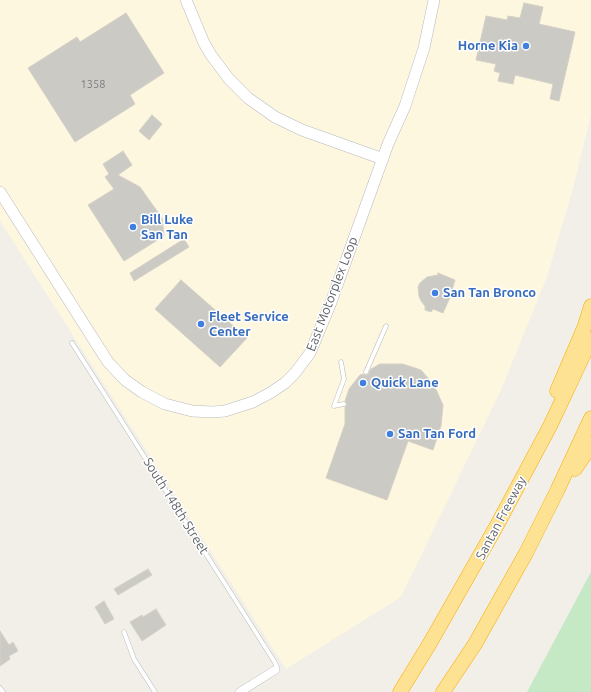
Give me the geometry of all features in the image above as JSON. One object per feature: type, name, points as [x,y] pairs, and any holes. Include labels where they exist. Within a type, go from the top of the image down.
[{"type":"highway","points":[[550,426],[558,389],[584,328],[591,306]]},
{"type":"highway","name":"Santan Freeway","points":[[400,692],[460,592],[550,426],[591,339]]},
{"type":"highway","points":[[443,692],[475,644],[526,553],[591,418]]},
{"type":"highway","points":[[557,491],[584,456],[591,443]]},
{"type":"street","points":[[186,0],[200,34],[211,55],[229,79],[248,98],[275,117],[302,130],[383,159]]},
{"type":"street","name":"East Motorplex Loop","points":[[0,192],[108,362],[125,380],[142,392],[164,404],[192,411],[225,411],[247,404],[270,393],[285,383],[295,373],[310,353],[330,305],[383,159],[405,106],[424,48],[434,0]]},
{"type":"street","points":[[240,692],[275,670]]},
{"type":"lane","points":[[366,372],[386,326]]},
{"type":"lane","name":"South 148th Street","points":[[72,344],[274,661],[277,668],[275,670]]},
{"type":"lane","points":[[341,362],[344,379],[334,406],[344,404]]},
{"type":"lane","points":[[124,632],[134,659],[156,692]]},
{"type":"lane","points":[[0,688],[3,692]]},
{"type":"shaded area","points":[[0,0],[591,0],[591,115],[573,188],[547,277],[501,390],[401,597],[286,669],[0,221]]},
{"type":"green space","points":[[591,572],[591,692],[527,692]]},
{"type":"building","name":"Horne Kia","points":[[524,3],[543,7],[539,24],[575,32],[559,101],[550,99],[553,84],[515,75],[513,84],[498,81],[500,73],[494,71],[496,64],[476,60],[486,16],[507,20],[508,16],[520,18]]},
{"type":"building","points":[[126,13],[164,73],[130,95],[135,104],[75,142],[28,68],[77,37],[80,42]]},
{"type":"building","points":[[152,115],[162,124],[149,140],[139,131]]},
{"type":"building","name":"Bill Luke San Tan","points":[[123,151],[132,165],[118,175],[140,187],[162,218],[164,236],[124,261],[88,205],[114,189],[105,177],[109,174],[103,164]]},
{"type":"building","points":[[184,239],[189,247],[134,281],[130,273]]},
{"type":"building","name":"San Tan Bronco","points":[[438,273],[455,280],[451,295],[443,313],[433,309],[431,312],[425,310],[425,306],[419,296],[418,287],[420,283],[427,277],[438,275]]},
{"type":"building","name":"Fleet Service Center","points":[[181,280],[247,338],[220,367],[155,309]]},
{"type":"building","name":"San Tan Ford","points":[[380,364],[403,364],[421,370],[434,385],[443,405],[441,426],[433,450],[408,441],[387,500],[326,478],[345,424],[345,407],[347,404],[345,401],[349,389],[360,375],[368,375],[371,369]]},
{"type":"building","points":[[148,569],[152,575],[118,595],[114,589]]},
{"type":"building","points":[[104,601],[114,619],[105,624],[95,607]]},
{"type":"building","points":[[156,609],[166,625],[142,641],[130,622],[142,615],[143,617]]},
{"type":"building","points":[[0,631],[9,645],[13,642],[18,651],[9,656],[10,659],[0,666]]},
{"type":"place","name":"Horne Kia","points":[[526,46]]},
{"type":"place","name":"Bill Luke San Tan","points":[[133,227]]},
{"type":"place","name":"San Tan Bronco","points":[[435,293]]},
{"type":"place","name":"Fleet Service Center","points":[[201,324]]},
{"type":"place","name":"Quick Lane","points":[[363,383]]},
{"type":"place","name":"San Tan Ford","points":[[390,434]]}]
